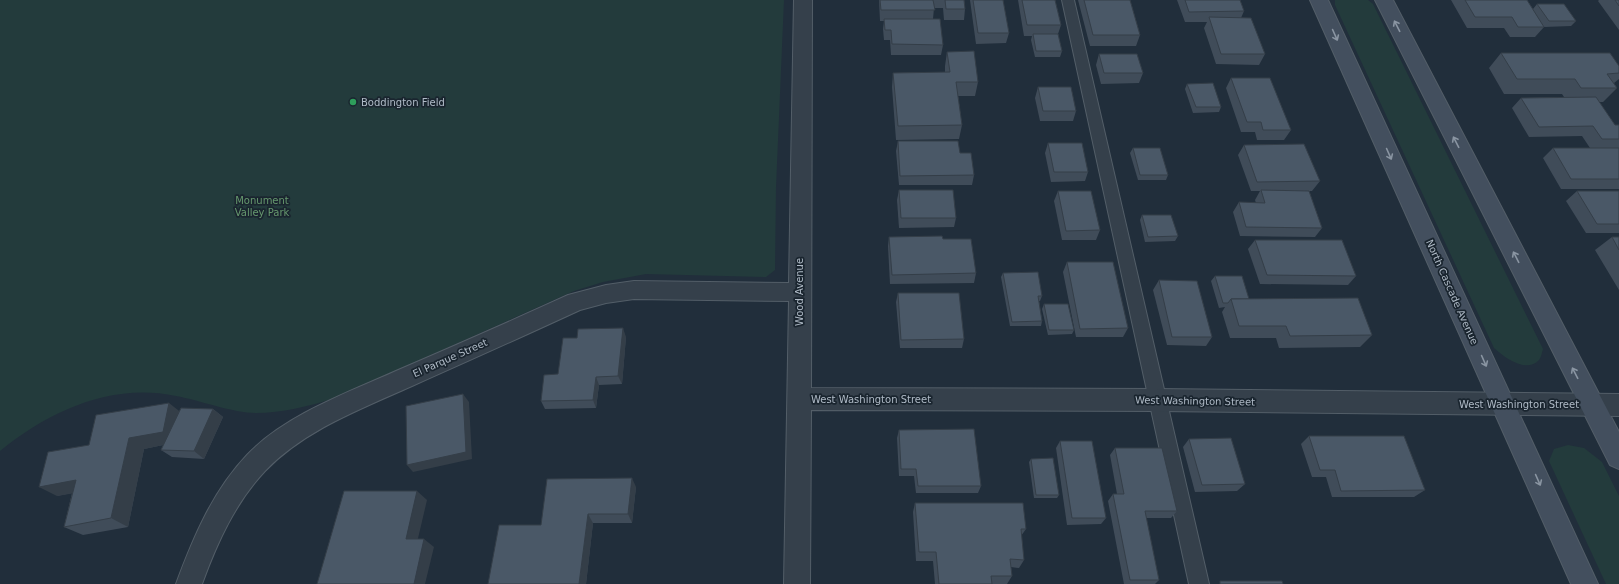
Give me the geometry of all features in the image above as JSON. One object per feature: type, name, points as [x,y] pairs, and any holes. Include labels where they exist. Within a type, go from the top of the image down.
[{"type":"main road","name":"North Cascade Avenue","points":[[1319,0],[1585,584]]},
{"type":"main road","points":[[1384,0],[1619,457]]},
{"type":"street","name":"Wood Avenue","points":[[797,584],[803,0]]},
{"type":"street","name":"El Parque Street","points":[[189,584],[204,544],[218,515],[245,475],[272,448],[309,423],[345,405],[576,302],[606,294],[634,290],[799,292]]},
{"type":"street","name":"West Washington Street","points":[[799,399],[1157,400],[1619,405]]},
{"type":"lane","points":[[1068,0],[1199,584]]},
{"type":"green space","name":"Monument Valley Park","points":[[0,0],[784,0],[776,187],[775,270],[766,277],[646,274],[603,282],[574,291],[333,399],[295,409],[266,413],[247,412],[227,409],[176,396],[152,393],[128,393],[105,397],[82,403],[60,412],[19,437],[0,451]]},
{"type":"green space","points":[[1335,0],[1368,0],[1373,4],[1543,349],[1540,359],[1534,364],[1522,365],[1515,363],[1503,356],[1494,348],[1335,5]]},
{"type":"green space","points":[[1568,445],[1584,448],[1602,462],[1619,496],[1619,584],[1606,584],[1549,461],[1554,449]]},
{"type":"building","points":[[880,0],[933,0],[935,10],[881,10]]},
{"type":"building","points":[[945,0],[964,0],[965,9],[946,9]]},
{"type":"building","points":[[973,0],[1003,0],[1009,33],[978,33]]},
{"type":"building","points":[[1022,0],[1055,0],[1061,25],[1027,25]]},
{"type":"building","points":[[1084,0],[1130,0],[1140,35],[1093,35]]},
{"type":"building","points":[[1185,0],[1240,0],[1244,11],[1189,12]]},
{"type":"building","points":[[1465,0],[1527,0],[1544,27],[1518,27],[1512,17],[1475,17]]},
{"type":"building","points":[[1615,0],[1619,0],[1619,6]]},
{"type":"building","points":[[1537,4],[1564,4],[1576,21],[1549,21]]},
{"type":"building","points":[[1209,17],[1251,18],[1265,54],[1221,54]]},
{"type":"building","points":[[884,19],[940,19],[943,45],[892,44],[891,30],[885,30]]},
{"type":"building","points":[[1033,34],[1058,34],[1062,51],[1036,51]]},
{"type":"building","points":[[974,51],[978,82],[956,82],[962,125],[898,126],[893,73],[950,72],[947,52]]},
{"type":"building","points":[[1501,53],[1610,53],[1619,66],[1619,73],[1607,74],[1617,88],[1581,88],[1575,79],[1517,79]]},
{"type":"building","points":[[1099,54],[1137,54],[1143,73],[1104,73]]},
{"type":"building","points":[[1231,78],[1270,78],[1291,130],[1263,130],[1261,122],[1247,122]]},
{"type":"building","points":[[1213,83],[1221,107],[1196,107],[1187,84]]},
{"type":"building","points":[[1038,87],[1071,87],[1076,111],[1043,111]]},
{"type":"building","points":[[1596,97],[1615,125],[1619,125],[1619,139],[1602,139],[1593,126],[1539,127],[1521,98]]},
{"type":"building","points":[[898,141],[958,141],[960,153],[971,153],[974,175],[900,176]]},
{"type":"building","points":[[1048,143],[1082,143],[1088,172],[1054,172]]},
{"type":"building","points":[[1304,144],[1320,181],[1257,182],[1244,145]]},
{"type":"building","points":[[1133,148],[1160,148],[1168,175],[1140,175]]},
{"type":"building","points":[[1553,148],[1619,148],[1619,179],[1571,179]]},
{"type":"building","points":[[899,190],[953,190],[956,218],[901,218]]},
{"type":"building","points":[[1261,190],[1309,191],[1322,228],[1246,227],[1239,202],[1265,203]]},
{"type":"building","points":[[1058,191],[1091,191],[1100,230],[1066,231]]},
{"type":"building","points":[[1577,191],[1619,191],[1619,224],[1597,224]]},
{"type":"building","points":[[1142,215],[1171,215],[1178,236],[1148,237]]},
{"type":"building","points":[[942,236],[943,239],[971,239],[976,273],[892,275],[889,237]]},
{"type":"building","points":[[1612,237],[1619,237],[1619,250]]},
{"type":"building","points":[[1255,240],[1342,240],[1356,276],[1267,275]]},
{"type":"building","points":[[1067,262],[1113,262],[1128,328],[1080,329]]},
{"type":"building","points":[[1038,272],[1042,296],[1038,296],[1042,321],[1012,322],[1003,273]]},
{"type":"building","points":[[1215,276],[1242,276],[1249,299],[1231,299],[1228,303],[1223,303]]},
{"type":"building","points":[[1159,280],[1197,281],[1212,337],[1172,337]]},
{"type":"building","points":[[898,293],[959,293],[964,339],[901,340]]},
{"type":"building","points":[[1358,298],[1372,335],[1290,336],[1286,326],[1239,326],[1231,299]]},
{"type":"building","points":[[1044,304],[1068,304],[1074,330],[1049,330]]},
{"type":"building","points":[[623,328],[618,376],[596,377],[593,400],[541,401],[544,375],[558,374],[563,338],[577,338],[578,329]]},
{"type":"building","points":[[463,394],[466,452],[407,465],[406,406]]},
{"type":"building","points":[[169,403],[163,432],[129,438],[111,518],[64,527],[76,480],[39,487],[48,452],[89,445],[96,415]]},
{"type":"building","points":[[181,408],[213,409],[194,451],[161,450]]},
{"type":"building","points":[[974,429],[981,486],[918,486],[916,469],[901,469],[899,430]]},
{"type":"building","points":[[1309,436],[1404,436],[1425,490],[1341,491],[1335,470],[1320,470]]},
{"type":"building","points":[[1231,438],[1245,484],[1202,485],[1189,439]]},
{"type":"building","points":[[1060,441],[1092,441],[1106,518],[1072,518]]},
{"type":"building","points":[[1115,448],[1162,448],[1177,511],[1145,511],[1159,580],[1130,580],[1113,494],[1124,494]]},
{"type":"building","points":[[1053,458],[1059,495],[1036,495],[1031,459]]},
{"type":"building","points":[[632,478],[628,514],[588,514],[579,584],[488,584],[499,525],[541,525],[547,479]]},
{"type":"building","points":[[344,491],[417,491],[406,539],[424,539],[414,584],[317,584]]},
{"type":"building","points":[[915,503],[1023,503],[1026,529],[1021,529],[1024,560],[1010,559],[1012,576],[991,576],[992,584],[939,584],[936,552],[919,552]]},
{"type":"building","points":[[1220,581],[1282,581],[1283,584],[1220,584]]},
{"type":"place","name":"Boddington Field","points":[[353,102]]}]
